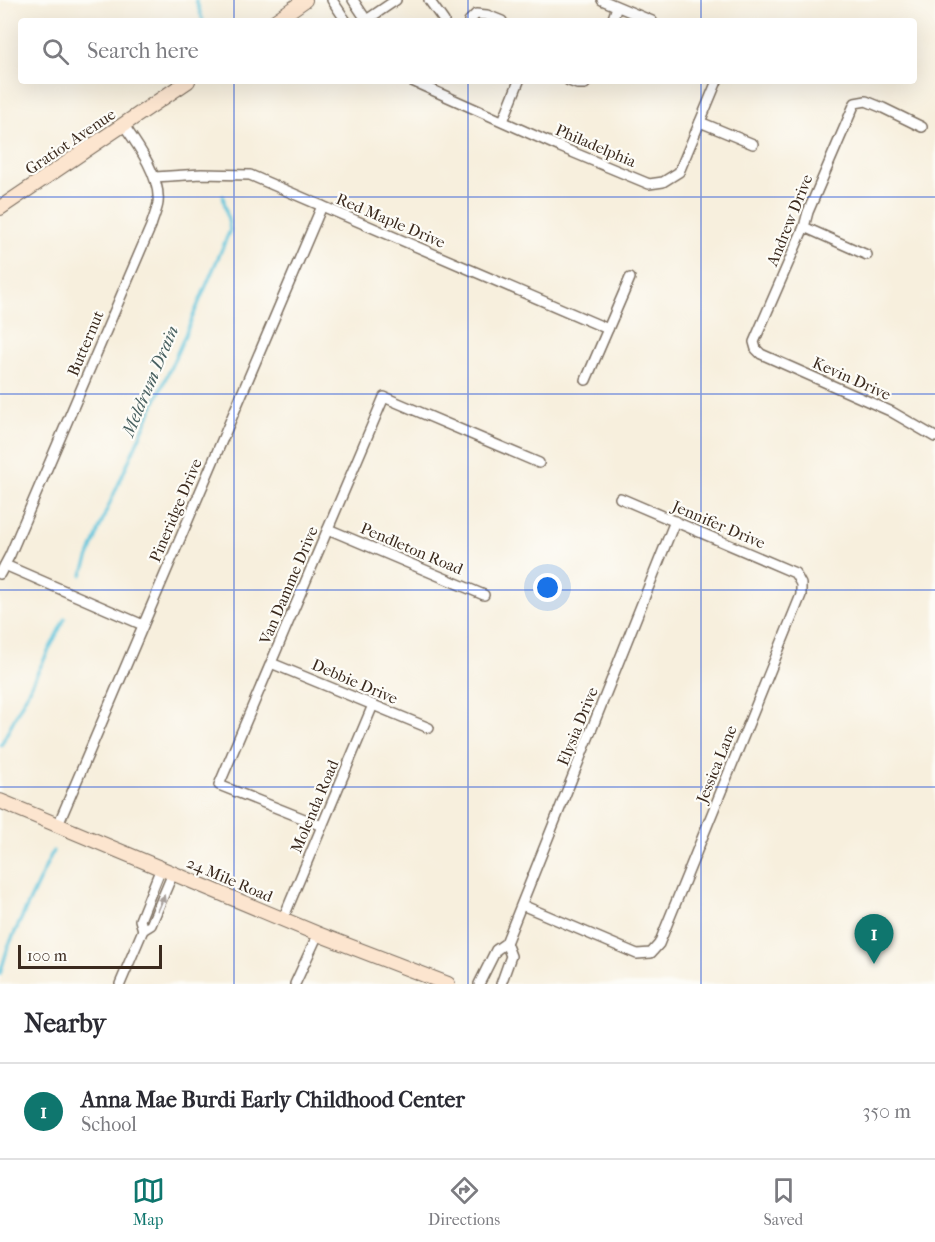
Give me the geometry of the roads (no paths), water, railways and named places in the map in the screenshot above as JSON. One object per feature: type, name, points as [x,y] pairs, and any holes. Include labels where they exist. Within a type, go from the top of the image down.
[{"type":"street","points":[[279,18],[305,0]]},
{"type":"street","points":[[332,0],[344,18]]},
{"type":"street","points":[[353,0],[364,18]]},
{"type":"street","points":[[370,18],[396,0]]},
{"type":"street","points":[[429,0],[442,18]]},
{"type":"street","points":[[602,0],[645,18]]},
{"type":"street","points":[[613,18],[617,6]]},
{"type":"street","points":[[472,18],[476,14],[494,18]]},
{"type":"street","name":"Gratiot Avenue","points":[[0,208],[183,84]]},
{"type":"street","name":"Philadelphia","points":[[419,84],[649,183],[663,182],[679,172],[716,84]]},
{"type":"street","points":[[503,121],[518,84]]},
{"type":"street","name":"Andrew Drive","points":[[756,349],[754,342],[855,103],[866,101],[922,128]]},
{"type":"street","points":[[700,122],[753,144]]},
{"type":"street","name":"Butternut","points":[[2,569],[151,226],[158,201],[154,177],[139,147],[123,124]]},
{"type":"street","name":"Red Maple Drive","points":[[154,177],[201,174],[250,175],[608,329]]},
{"type":"street","name":"Pineridge Drive","points":[[58,825],[322,206]]},
{"type":"street","points":[[804,227],[867,255]]},
{"type":"street","points":[[586,380],[630,278]]},
{"type":"street","name":"Kevin Drive","points":[[756,349],[761,354],[890,411],[935,437]]},
{"type":"street","name":"Van Damme Drive","points":[[322,826],[219,785],[384,398],[539,463]]},
{"type":"street","name":"Jennifer Drive","points":[[620,498],[795,573],[801,584]]},
{"type":"street","name":"Elysia Drive","points":[[479,984],[496,950],[506,943],[675,521]]},
{"type":"street","name":"Pendleton Road","points":[[328,530],[484,595]]},
{"type":"street","points":[[2,569],[142,625]]},
{"type":"street","name":"Jessica Lane","points":[[522,905],[637,954],[651,953],[659,944],[801,595],[801,584]]},
{"type":"street","name":"Debbie Drive","points":[[271,663],[429,728]]},
{"type":"street","name":"Molenda Road","points":[[283,919],[373,705]]},
{"type":"street","name":"24 Mile Road","points":[[0,801],[318,934],[448,984]]},
{"type":"street","points":[[120,984],[143,930],[140,920],[167,871]]},
{"type":"street","points":[[295,984],[318,934]]},
{"type":"street","name":"Elysia Drive","points":[[501,984],[511,956],[506,943]]},
{"type":"waterway","name":"Meldrum Drain","points":[[196,0],[202,18]]},
{"type":"waterway","name":"Meldrum Drain","points":[[82,575],[105,514],[230,230],[223,196]]},
{"type":"waterway","name":"Meldrum Drain","points":[[1,745],[65,618]]},
{"type":"waterway","name":"Meldrum Drain","points":[[0,974],[8,947],[53,851]]},
{"type":"place","name":"Anna Mae Burdi Early Childhood Center","points":[[874,964]]}]
